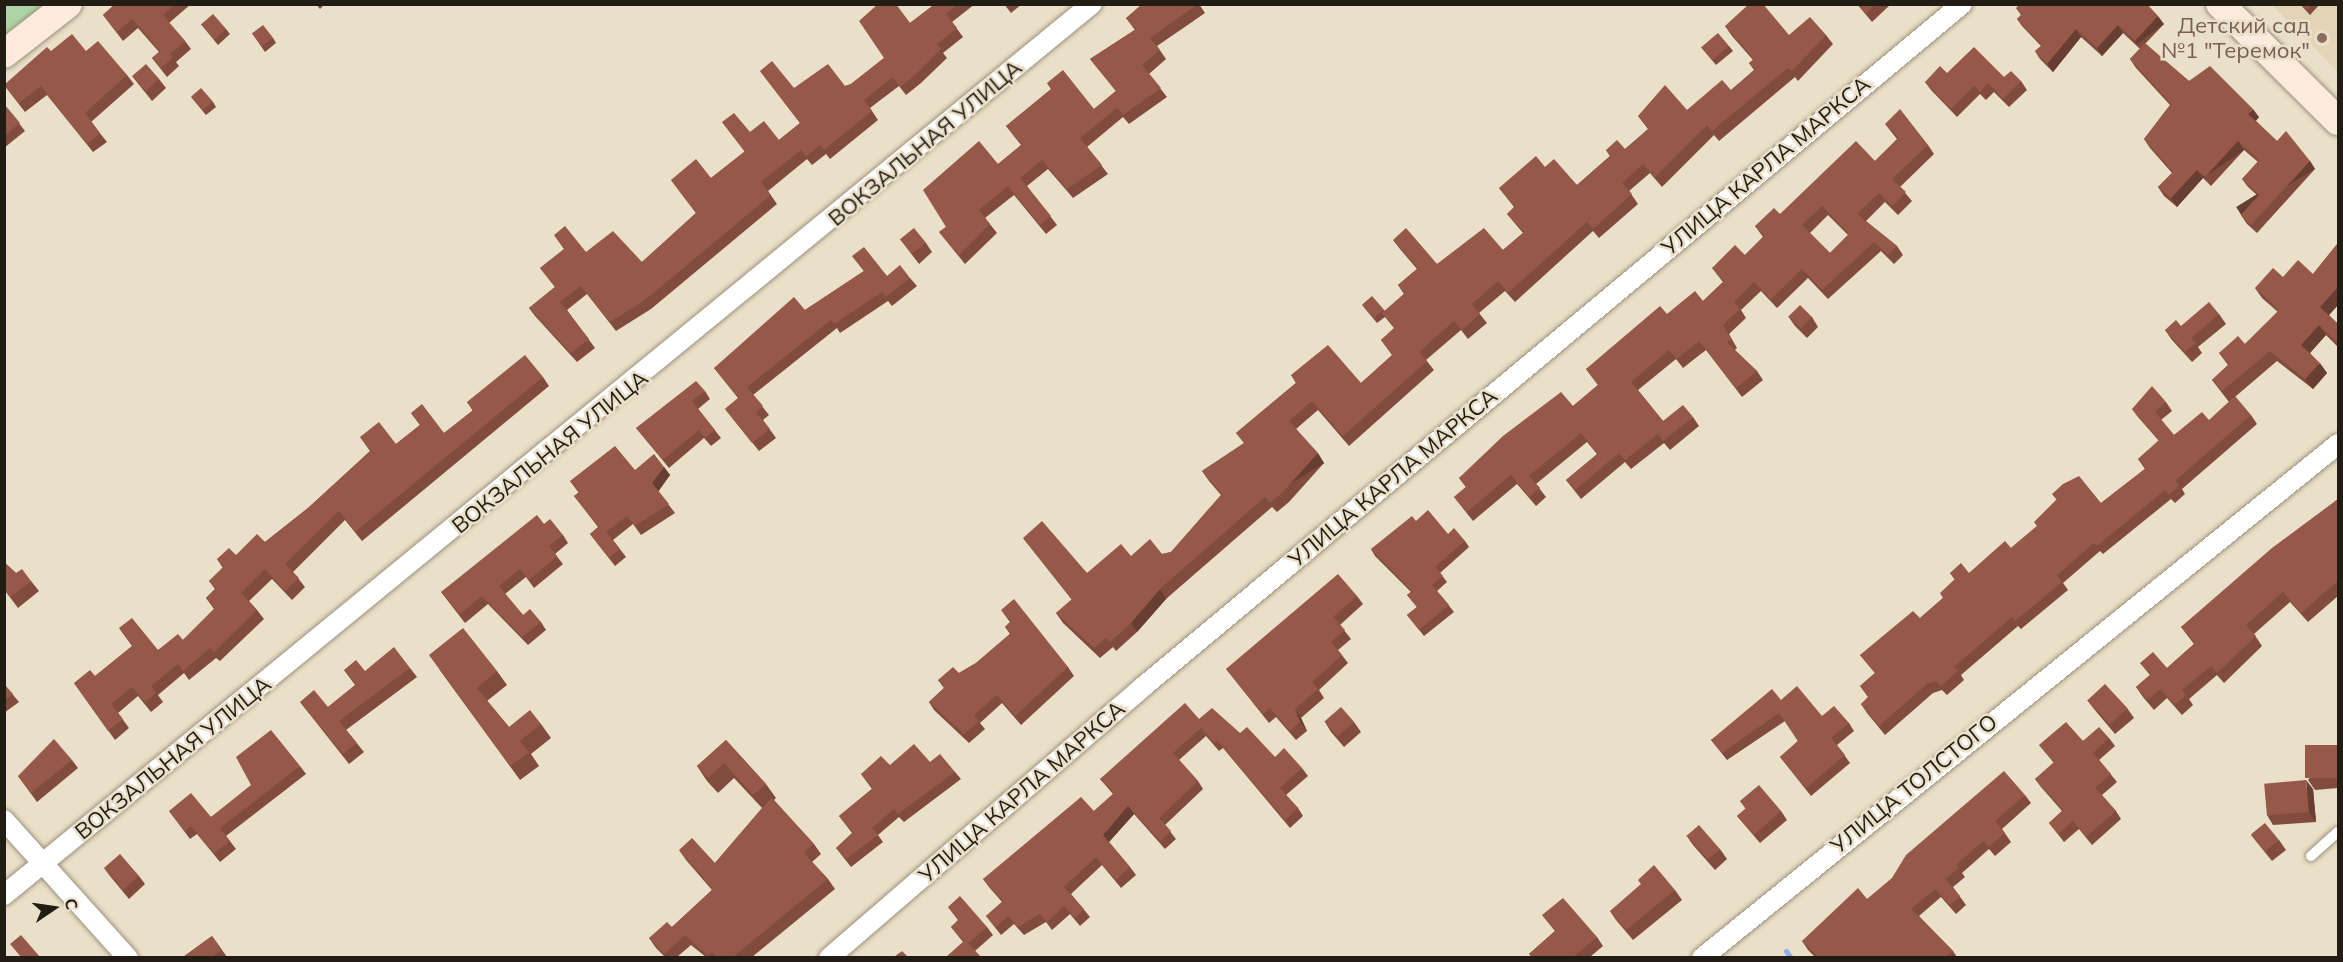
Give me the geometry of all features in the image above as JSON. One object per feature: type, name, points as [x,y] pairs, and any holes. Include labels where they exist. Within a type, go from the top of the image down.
[{"type":"main road","points":[[4,54],[68,4]]},
{"type":"main road","points":[[2220,4],[2338,121]]},
{"type":"street","name":"ВОКЗАЛЬНАЯ УЛИЦА","points":[[4,895],[1092,4]]},
{"type":"street","name":"УЛИЦА КАРЛА МАРКСА","points":[[829,957],[1153,679],[1962,4]]},
{"type":"street","name":"УЛИЦА ТОЛСТОГО","points":[[1703,957],[2126,611],[2262,509],[2338,445]]},
{"type":"street","points":[[4,820],[128,957]]},
{"type":"lane","points":[[2311,856],[2338,832]]},
{"type":"shaded area","name":"Детский сад №1 \"Теремок\"","points":[[2272,5],[2338,5],[2338,72]]},
{"type":"green space","points":[[5,5],[45,5],[5,36]]},
{"type":"building","points":[[115,4],[175,4],[163,15],[185,41],[170,54],[173,58],[161,68],[152,58],[160,51],[132,19],[117,32],[103,15]]},
{"type":"building","points":[[878,4],[896,4],[910,23],[935,4],[958,4],[946,14],[957,28],[937,44],[941,49],[900,87],[893,77],[864,100],[872,111],[824,150],[820,145],[806,157],[801,150],[761,182],[771,195],[645,300],[610,322],[581,286],[560,302],[589,339],[571,353],[529,308],[555,287],[540,268],[565,249],[554,235],[565,226],[586,252],[613,231],[642,262],[696,213],[671,180],[696,159],[711,178],[745,151],[722,122],[734,113],[750,132],[764,121],[779,140],[800,123],[760,71],[772,61],[794,88],[828,64],[845,86],[851,84],[884,58],[859,21]]},
{"type":"building","points":[[1142,4],[1198,4],[1150,38],[1160,50],[1142,65],[1161,88],[1123,115],[1117,108],[1080,138],[1102,165],[1067,189],[1042,160],[1020,178],[1051,216],[1040,225],[1008,186],[979,210],[990,224],[959,255],[939,232],[946,227],[923,190],[979,141],[998,164],[1022,145],[1006,126],[1052,89],[1047,83],[1063,70],[1094,109],[1116,91],[1090,59],[1136,29],[1126,18]]},
{"type":"building","points":[[1749,4],[1763,4],[1789,35],[1810,17],[1826,35],[1792,71],[1788,68],[1712,131],[1707,125],[1655,177],[1643,164],[1622,183],[1632,194],[1593,229],[1587,222],[1508,293],[1498,281],[1472,304],[1480,314],[1462,330],[1454,321],[1419,352],[1427,361],[1343,436],[1312,401],[1289,421],[1318,453],[1282,493],[1270,503],[1265,497],[1160,589],[1131,623],[1110,642],[1106,638],[1094,648],[1056,613],[1072,599],[1023,538],[1042,521],[1087,573],[1121,544],[1131,556],[1150,539],[1162,554],[1171,552],[1222,494],[1202,471],[1245,443],[1236,433],[1297,382],[1291,375],[1328,345],[1361,383],[1393,355],[1381,340],[1395,328],[1382,313],[1405,293],[1398,285],[1418,268],[1393,240],[1406,228],[1437,264],[1484,228],[1503,250],[1524,232],[1507,214],[1515,207],[1499,188],[1536,156],[1545,167],[1554,159],[1577,185],[1610,156],[1606,150],[1617,140],[1625,149],[1649,129],[1638,116],[1665,85],[1687,110],[1722,80],[1731,90],[1755,70],[1749,63],[1754,59],[1725,26]]},
{"type":"building","points":[[1858,4],[1875,4],[1866,14]]},
{"type":"building","points":[[2020,4],[2147,4],[2158,16],[2135,41],[2118,25],[2097,48],[2076,29],[2047,64],[2035,51],[2042,45],[2017,19],[2022,14],[2016,8]]},
{"type":"building","points":[[2301,4],[2312,4],[2306,10]]},
{"type":"building","points":[[213,14],[226,29],[214,40],[201,24]]},
{"type":"building","points":[[263,25],[273,38],[262,46],[252,34]]},
{"type":"building","points":[[1718,33],[1729,46],[1712,60],[1701,47]]},
{"type":"building","points":[[72,34],[86,51],[98,41],[127,75],[85,113],[100,133],[87,144],[41,86],[19,103],[4,85],[47,47],[51,51]]},
{"type":"building","points":[[2145,43],[2189,81],[2210,66],[2253,109],[2248,114],[2277,141],[2286,131],[2310,161],[2251,225],[2241,215],[2259,195],[2242,179],[2259,160],[2238,141],[2205,177],[2197,170],[2171,198],[2158,187],[2173,172],[2144,139],[2171,104],[2130,59]]},
{"type":"building","points":[[1974,47],[2004,77],[2011,71],[2021,81],[2003,99],[1988,83],[1980,92],[1974,86],[1951,109],[1925,82],[1940,66],[1947,73]]},
{"type":"building","points":[[146,64],[159,79],[146,91],[132,76]]},
{"type":"building","points":[[201,88],[213,102],[203,110],[191,97]]},
{"type":"building","points":[[4,104],[20,123],[4,136]]},
{"type":"building","points":[[1900,109],[1928,145],[1892,179],[1906,192],[1892,206],[1879,193],[1857,214],[1897,246],[1888,255],[1874,242],[1822,290],[1802,269],[1771,299],[1754,282],[1734,302],[1740,309],[1723,325],[1731,339],[1727,343],[1757,371],[1736,388],[1699,341],[1677,359],[1669,350],[1631,382],[1663,421],[1683,405],[1693,417],[1663,441],[1658,434],[1625,460],[1619,453],[1575,490],[1566,480],[1598,454],[1581,433],[1529,476],[1540,488],[1529,497],[1511,475],[1467,512],[1454,497],[1466,487],[1459,478],[1503,436],[1561,392],[1573,406],[1598,385],[1586,369],[1660,306],[1667,314],[1695,291],[1703,301],[1724,281],[1712,268],[1735,245],[1745,255],[1764,236],[1755,226],[1774,208],[1780,214],[1856,141],[1875,161],[1899,138],[1885,124]],"holes":[[[1822,206],[1849,234],[1830,253],[1802,225]]]},
{"type":"building","points":[[914,228],[926,243],[912,254],[900,239]]},
{"type":"building","points":[[2338,243],[2338,287],[2320,307],[2338,324],[2338,343],[2319,325],[2301,345],[2320,363],[2305,379],[2270,351],[2222,391],[2212,380],[2229,364],[2219,353],[2238,336],[2245,344],[2279,310],[2255,288],[2273,268],[2283,277],[2298,260],[2313,274]]},
{"type":"building","points":[[864,247],[887,276],[900,265],[910,278],[886,297],[882,292],[834,324],[831,320],[747,387],[763,406],[756,412],[770,429],[752,443],[725,409],[739,398],[714,368],[794,297],[805,310],[864,271],[852,256]]},
{"type":"building","points":[[1372,296],[1384,310],[1374,318],[1362,305]]},
{"type":"building","points":[[2209,302],[2219,314],[2191,338],[2196,343],[2185,352],[2165,330],[2176,320],[2181,326]]},
{"type":"building","points":[[1800,305],[1812,317],[1801,328],[1789,316]]},
{"type":"building","points":[[525,355],[543,377],[355,532],[339,511],[285,564],[299,578],[285,591],[265,569],[241,593],[257,610],[214,652],[210,648],[183,671],[178,664],[151,686],[156,693],[145,702],[132,687],[111,704],[123,719],[108,731],[74,683],[90,670],[95,676],[133,646],[119,628],[132,618],[158,650],[178,634],[183,640],[215,608],[206,598],[216,588],[209,581],[224,566],[217,559],[229,548],[236,555],[257,534],[265,542],[308,508],[371,451],[360,437],[379,422],[396,444],[420,425],[411,413],[422,404],[444,433],[473,410],[467,402]]},
{"type":"building","points":[[696,381],[705,391],[692,401],[715,430],[705,438],[699,430],[663,460],[636,428]]},
{"type":"building","points":[[2152,386],[2166,402],[2155,412],[2174,435],[2202,412],[2209,420],[2235,396],[2251,415],[2175,481],[2179,485],[2169,495],[2165,490],[2097,546],[2094,543],[2057,575],[2062,582],[2015,621],[2012,617],[1954,667],[1958,671],[1941,686],[1936,681],[1927,684],[1879,726],[1861,704],[1869,697],[1860,686],[1875,673],[1860,655],[1913,611],[1920,618],[1943,598],[1940,593],[1955,579],[1950,573],[1961,563],[1969,573],[2005,541],[2011,548],[2037,526],[2034,522],[2057,499],[2052,494],[2063,484],[2079,476],[2101,503],[2146,468],[2138,459],[2159,440],[2132,409]]},
{"type":"building","points":[[615,446],[635,470],[654,454],[664,467],[652,483],[669,504],[635,526],[627,516],[606,532],[620,549],[609,558],[590,534],[599,527],[574,496],[579,492],[570,481]]},
{"type":"building","points":[[2338,499],[2338,581],[2301,613],[2283,592],[2246,625],[2256,636],[2217,673],[2211,666],[2182,690],[2186,695],[2175,705],[2160,689],[2148,700],[2136,687],[2151,674],[2140,663],[2153,652],[2167,668],[2195,643],[2181,627],[2272,548]]},
{"type":"building","points":[[1428,510],[1448,534],[1454,528],[1465,541],[1435,567],[1443,576],[1432,585],[1449,605],[1419,630],[1407,615],[1417,607],[1407,595],[1412,591],[1371,549],[1412,516],[1416,521]]},
{"type":"building","points":[[537,515],[544,524],[550,519],[563,535],[549,546],[557,556],[529,580],[520,569],[499,586],[523,615],[530,609],[541,622],[522,637],[482,596],[460,614],[441,592]]},
{"type":"building","points":[[4,562],[16,573],[22,569],[31,581],[11,597],[4,589]]},
{"type":"building","points":[[1338,574],[1357,596],[1333,617],[1345,630],[1331,642],[1342,655],[1312,682],[1318,689],[1295,709],[1300,722],[1290,731],[1270,708],[1263,714],[1226,669]]},
{"type":"building","points":[[1014,599],[1068,667],[1015,716],[997,695],[974,715],[979,721],[964,734],[929,702],[945,687],[938,680],[953,667],[959,673],[976,663],[1011,633],[1005,627],[1011,621],[1001,610]]},
{"type":"building","points":[[463,628],[497,671],[477,688],[509,727],[530,710],[541,724],[520,741],[529,752],[510,766],[429,655]]},
{"type":"building","points":[[394,647],[410,668],[339,721],[357,743],[343,754],[300,702],[314,690],[328,707],[356,685],[344,670],[356,660],[365,671]]},
{"type":"building","points":[[4,684],[13,694],[4,700]]},
{"type":"building","points":[[2105,684],[2128,708],[2110,725],[2087,700]]},
{"type":"building","points":[[1797,686],[1822,716],[1834,706],[1849,723],[1831,738],[1845,755],[1806,788],[1780,757],[1798,741],[1779,713],[1722,753],[1711,740],[1772,689],[1781,700]]},
{"type":"building","points":[[1185,703],[1199,719],[1212,708],[1240,733],[1247,727],[1275,757],[1284,748],[1302,768],[1280,788],[1298,808],[1285,820],[1217,740],[1214,743],[1201,728],[1173,753],[1198,781],[1159,818],[1171,831],[1160,841],[1128,806],[1103,835],[1130,867],[1116,880],[1096,857],[1064,887],[1084,909],[1075,918],[1064,906],[1047,922],[1040,914],[1018,927],[1008,916],[996,927],[986,916],[1003,901],[983,879],[1081,797],[1094,811],[1114,793],[1100,779]]},
{"type":"building","points":[[1341,707],[1354,722],[1338,737],[1324,721]]},
{"type":"building","points":[[2066,722],[2083,741],[2099,727],[2109,738],[2093,753],[2111,774],[2095,788],[2116,811],[2086,837],[2073,821],[2058,834],[2049,823],[2063,810],[2035,779],[2054,762],[2039,745]]},
{"type":"building","points":[[271,730],[300,766],[220,828],[230,841],[214,854],[191,826],[185,831],[169,811],[191,793],[211,817],[251,785],[236,757]]},
{"type":"building","points":[[54,739],[72,760],[31,793],[18,776]]},
{"type":"building","points":[[726,740],[766,784],[753,795],[724,763],[708,778],[697,766]]},
{"type":"building","points":[[914,744],[930,762],[940,754],[955,772],[898,814],[894,809],[872,828],[878,835],[846,859],[836,848],[853,833],[839,816],[873,788],[861,774],[881,756],[890,765]]},
{"type":"building","points":[[2305,745],[2338,745],[2338,778],[2305,778]]},
{"type":"building","points":[[2004,771],[2025,795],[1995,821],[2005,833],[1989,847],[1983,841],[1956,865],[1959,868],[1945,879],[1960,896],[1950,905],[1935,889],[1911,909],[1953,951],[1945,957],[1818,957],[1802,941],[1858,888],[1867,899],[1892,878],[1906,855]]},
{"type":"building","points":[[2306,780],[2309,812],[2267,816],[2264,784]]},
{"type":"building","points":[[1759,785],[1781,811],[1754,835],[1737,816],[1746,808],[1740,801]]},
{"type":"building","points":[[771,798],[814,844],[804,853],[828,879],[733,957],[717,957],[712,952],[708,956],[685,935],[664,954],[649,938],[667,922],[672,927],[713,889],[679,850],[692,838],[715,863]]},
{"type":"building","points":[[2265,823],[2279,840],[2265,851],[2251,834]]},
{"type":"building","points":[[1699,825],[1720,849],[1708,860],[1687,835]]},
{"type":"building","points":[[120,854],[139,876],[123,890],[104,868]]},
{"type":"building","points":[[1654,865],[1675,890],[1626,930],[1610,911],[1641,884],[1638,880]]},
{"type":"building","points":[[960,896],[987,927],[968,943],[981,957],[946,957],[964,941],[951,927],[959,920],[948,907]]},
{"type":"building","points":[[1563,898],[1597,937],[1573,957],[1532,957],[1529,954],[1556,930],[1542,915]]},
{"type":"building","points":[[21,935],[40,957],[21,957],[10,944]]},
{"type":"building","points":[[212,936],[222,950],[212,957],[183,957]]},
{"type":"building","points":[[902,951],[908,957],[894,957]]},
{"type":"waterway","points":[[1786,951],[1791,958]]},
{"type":"place","name":"Детский сад №1 \"Теремок\"","points":[[2322,38]]}]
